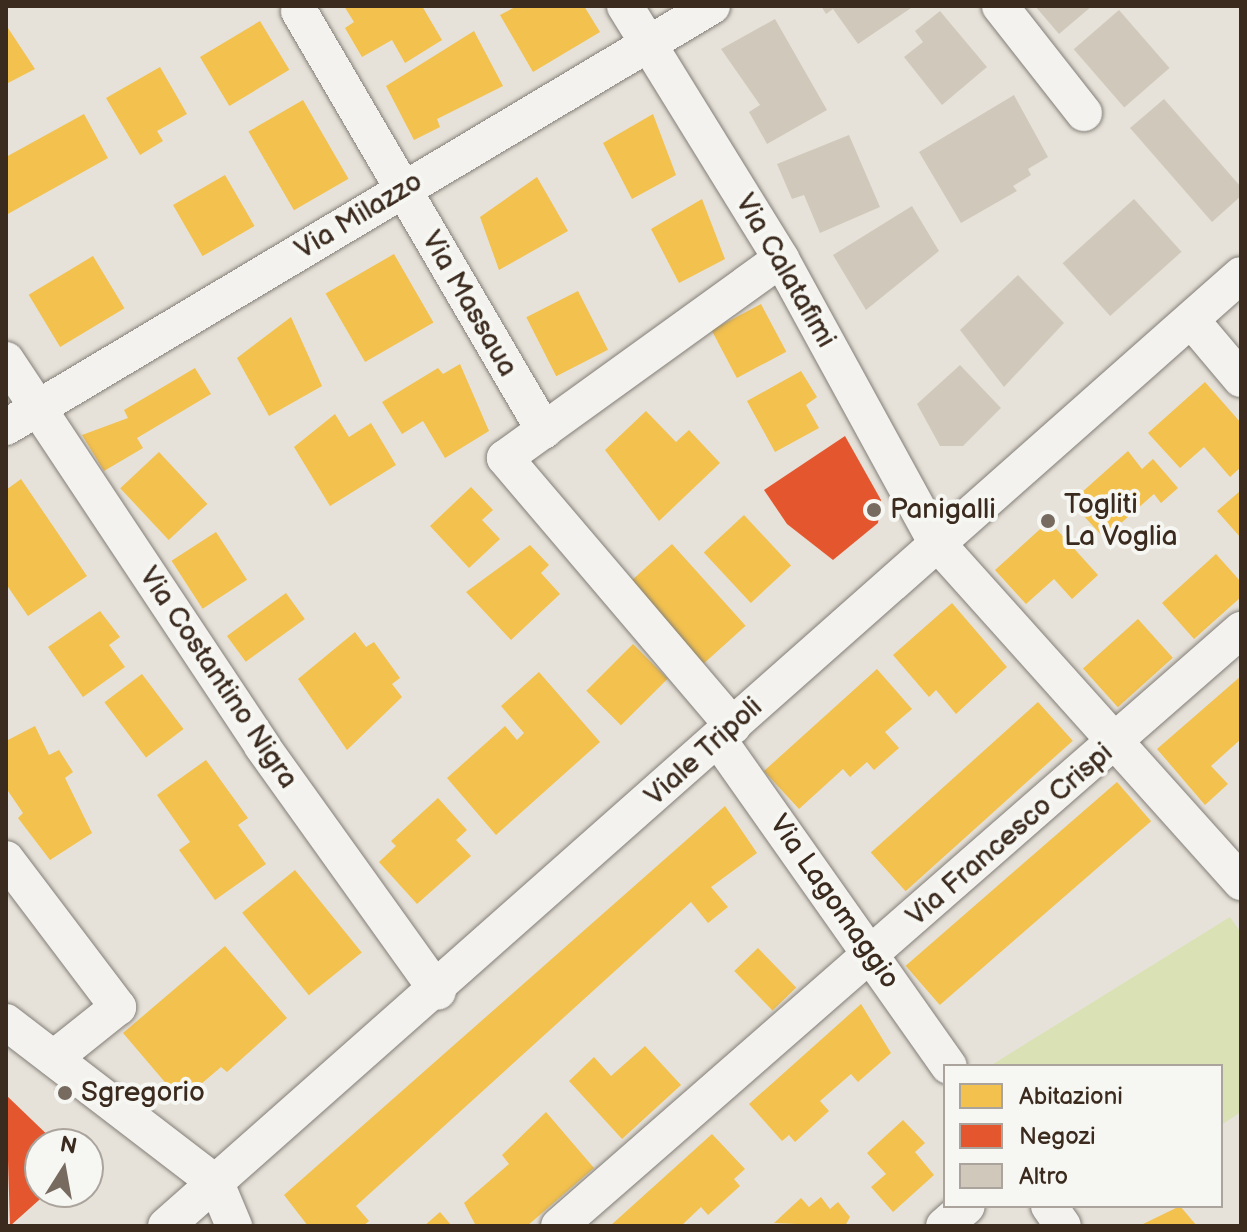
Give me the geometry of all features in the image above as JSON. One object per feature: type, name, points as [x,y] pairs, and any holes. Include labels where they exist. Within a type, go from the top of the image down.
[{"type":"street","name":"Via Calatafimi","points":[[625,6],[646,45],[781,259],[936,542],[1241,882]]},
{"type":"street","name":"Via Milazzo","points":[[6,427],[712,6]]},
{"type":"street","points":[[1000,6],[1084,113]]},
{"type":"street","name":"Via Massaua","points":[[299,11],[544,431]]},
{"type":"street","points":[[725,733],[505,458],[781,259]]},
{"type":"street","name":"Viale Tripoli","points":[[166,1226],[438,992],[936,542],[1241,275]]},
{"type":"street","points":[[1192,321],[1241,379]]},
{"type":"street","name":"Via Costantino Nigra","points":[[6,360],[262,746],[438,992]]},
{"type":"street","name":"Via Francesco Crispi","points":[[559,1226],[1117,742],[1241,630]]},
{"type":"street","name":"Via Lagomaggio","points":[[725,733],[872,956],[948,1064]]},
{"type":"street","points":[[6,859],[118,1007],[54,1058]]},
{"type":"street","points":[[6,1022],[216,1183],[234,1226]]},
{"type":"street","points":[[944,1226],[965,1208]]},
{"type":"street","points":[[1050,1208],[1063,1226]]},
{"type":"green space","points":[[1230,917],[1241,933],[1241,1112],[1223,1124],[1223,1064],[993,1064]]},
{"type":"building: Abitazioni","points":[[344,6],[422,6],[442,40],[405,63],[392,40],[362,57],[345,28],[354,22]]},
{"type":"building: Abitazioni","points":[[517,6],[584,6],[600,32],[533,72],[500,15]]},
{"type":"building: Abitazioni","points":[[260,21],[289,70],[229,106],[200,57]]},
{"type":"building: Abitazioni","points":[[6,25],[35,69],[6,84]]},
{"type":"building: Abitazioni","points":[[474,31],[503,86],[437,119],[440,127],[414,140],[386,86]]},
{"type":"building: Abitazioni","points":[[160,67],[187,114],[157,131],[163,141],[140,155],[106,98]]},
{"type":"building: Abitazioni","points":[[303,100],[349,179],[294,210],[248,132]]},
{"type":"building: Abitazioni","points":[[84,114],[108,158],[6,215],[6,157]]},
{"type":"building: Abitazioni","points":[[653,114],[676,175],[632,199],[603,143]]},
{"type":"building: Abitazioni","points":[[225,175],[255,226],[203,256],[173,205]]},
{"type":"building: Abitazioni","points":[[537,177],[568,231],[499,270],[480,217]]},
{"type":"building: Abitazioni","points":[[702,199],[725,259],[679,283],[651,229]]},
{"type":"building: Abitazioni","points":[[394,254],[434,322],[365,362],[326,294]]},
{"type":"building: Abitazioni","points":[[93,256],[124,308],[60,347],[29,295]]},
{"type":"building: Abitazioni","points":[[578,291],[608,350],[556,376],[526,317]]},
{"type":"building: Abitazioni","points":[[761,304],[786,352],[737,378],[712,330]]},
{"type":"building: Abitazioni","points":[[291,317],[322,386],[269,416],[237,358]]},
{"type":"building: Abitazioni","points":[[460,364],[489,431],[445,458],[423,421],[402,434],[382,402],[438,368],[443,374]]},
{"type":"building: Abitazioni","points":[[195,368],[211,394],[137,438],[143,448],[104,471],[82,435],[128,418],[124,410]]},
{"type":"building: Abitazioni","points":[[801,371],[817,397],[806,405],[819,428],[775,452],[747,401]]},
{"type":"building: Abitazioni","points":[[1205,382],[1241,423],[1241,467],[1230,477],[1204,447],[1180,468],[1148,433]]},
{"type":"building: Abitazioni","points":[[646,411],[676,442],[689,430],[720,463],[659,521],[605,450]]},
{"type":"building: Abitazioni","points":[[335,414],[349,437],[371,423],[396,465],[330,506],[294,447]]},
{"type":"building: Abitazioni","points":[[1128,451],[1142,469],[1153,459],[1178,488],[1161,503],[1154,494],[1104,538],[1071,502]]},
{"type":"building: Abitazioni","points":[[159,452],[207,504],[169,540],[120,488]]},
{"type":"building: Abitazioni","points":[[21,479],[87,576],[28,616],[6,584],[6,490]]},
{"type":"building: Abitazioni","points":[[471,487],[493,510],[482,520],[500,539],[469,568],[430,526]]},
{"type":"building: Abitazioni","points":[[1239,492],[1241,495],[1241,538],[1217,511]]},
{"type":"building: Abitazioni","points":[[744,515],[791,565],[751,603],[704,553]]},
{"type":"building: Abitazioni","points":[[1049,521],[1098,575],[1072,599],[1054,579],[1026,604],[995,570]]},
{"type":"building: Abitazioni","points":[[216,532],[247,580],[203,609],[172,561]]},
{"type":"building: Abitazioni","points":[[672,544],[746,626],[703,664],[630,582]]},
{"type":"building: Abitazioni","points":[[530,545],[549,565],[541,573],[560,594],[511,640],[466,592]]},
{"type":"building: Abitazioni","points":[[1216,554],[1241,582],[1241,597],[1194,639],[1162,603]]},
{"type":"building: Abitazioni","points":[[286,593],[305,619],[246,662],[227,636]]},
{"type":"building: Abitazioni","points":[[952,603],[1007,667],[956,714],[936,690],[929,697],[893,655]]},
{"type":"building: Abitazioni","points":[[100,611],[120,637],[109,645],[125,667],[83,697],[48,647]]},
{"type":"building: Abitazioni","points":[[1138,619],[1173,658],[1118,707],[1083,669]]},
{"type":"building: Abitazioni","points":[[355,632],[366,647],[374,642],[400,678],[392,684],[402,697],[347,750],[298,679]]},
{"type":"building: Abitazioni","points":[[633,644],[668,679],[621,725],[586,691]]},
{"type":"building: Abitazioni","points":[[877,669],[912,709],[885,732],[899,748],[874,770],[867,762],[850,777],[843,769],[799,809],[764,771]]},
{"type":"building: Abitazioni","points":[[539,672],[600,742],[496,835],[447,778],[505,726],[517,740],[524,733],[501,706]]},
{"type":"building: Abitazioni","points":[[142,674],[184,729],[146,757],[104,702]]},
{"type":"building: Abitazioni","points":[[1241,676],[1241,739],[1211,766],[1228,784],[1205,805],[1157,749]]},
{"type":"building: Abitazioni","points":[[1038,702],[1073,741],[906,891],[871,853]]},
{"type":"building: Abitazioni","points":[[35,726],[49,755],[59,750],[73,772],[65,778],[92,833],[50,860],[18,818],[23,813],[6,788],[6,741]]},
{"type":"building: Abitazioni","points":[[206,760],[248,818],[238,825],[266,864],[215,900],[179,850],[190,842],[157,795]]},
{"type":"building: Abitazioni","points":[[1117,782],[1151,821],[940,1005],[906,966]]},
{"type":"building: Abitazioni","points":[[438,798],[467,830],[456,840],[471,856],[417,904],[379,862],[396,846],[391,841]]},
{"type":"building: Abitazioni","points":[[725,806],[757,853],[711,887],[728,907],[708,923],[691,902],[356,1206],[369,1221],[363,1226],[308,1226],[284,1195]]},
{"type":"building: Abitazioni","points":[[295,870],[362,952],[309,995],[242,913]]},
{"type":"building: Abitazioni","points":[[225,946],[287,1018],[227,1072],[221,1067],[181,1101],[123,1033]]},
{"type":"building: Abitazioni","points":[[758,948],[796,988],[772,1010],[734,971]]},
{"type":"building: Abitazioni","points":[[861,1004],[891,1053],[858,1082],[851,1074],[820,1101],[829,1111],[795,1142],[789,1135],[782,1141],[749,1104]]},
{"type":"building: Abitazioni","points":[[645,1046],[681,1085],[622,1139],[569,1081],[594,1057],[611,1076]]},
{"type":"building: Abitazioni","points":[[546,1112],[594,1168],[527,1226],[476,1226],[464,1203],[509,1164],[502,1155]]},
{"type":"building: Abitazioni","points":[[903,1120],[925,1143],[915,1152],[934,1175],[893,1212],[871,1187],[886,1174],[867,1153]]},
{"type":"building: Abitazioni","points":[[712,1134],[745,1169],[734,1179],[740,1186],[708,1215],[701,1207],[681,1226],[610,1226]]},
{"type":"building: Abitazioni","points":[[821,1197],[830,1209],[838,1202],[850,1217],[845,1226],[774,1223],[801,1198],[809,1207]]},
{"type":"building: Abitazioni","points":[[1182,1208],[1197,1226],[1139,1226]]},
{"type":"building: Abitazioni","points":[[440,1212],[452,1226],[424,1226]]},
{"type":"building: Negozi","points":[[845,436],[881,500],[878,523],[833,560],[787,524],[764,490]]},
{"type":"building: Negozi","points":[[6,1095],[40,1128],[24,1128],[24,1208],[30,1208],[10,1226]]},
{"type":"building: Altro","points":[[821,6],[914,6],[858,44],[833,9],[826,14]]},
{"type":"building: Altro","points":[[1035,6],[1092,6],[1059,34]]},
{"type":"building: Altro","points":[[1119,10],[1170,68],[1124,107],[1074,49]]},
{"type":"building: Altro","points":[[940,11],[987,67],[942,105],[904,57],[923,42],[915,31]]},
{"type":"building: Altro","points":[[775,19],[827,110],[767,144],[749,112],[760,105],[721,49]]},
{"type":"building: Altro","points":[[1014,95],[1048,157],[1028,169],[1031,175],[1013,186],[1017,191],[961,223],[919,152]]},
{"type":"building: Altro","points":[[1164,99],[1241,187],[1241,196],[1212,222],[1130,128]]},
{"type":"building: Altro","points":[[849,135],[880,207],[820,233],[804,195],[792,199],[777,164]]},
{"type":"building: Altro","points":[[1134,199],[1182,252],[1110,316],[1063,263]]},
{"type":"building: Altro","points":[[912,206],[939,251],[866,310],[833,255]]},
{"type":"building: Altro","points":[[1018,275],[1064,323],[1004,387],[960,330]]},
{"type":"building: Altro","points":[[960,365],[1001,408],[963,446],[940,446],[917,404]]},
{"type":"building: Altro","name":"Sgregorio","points":[[63,1081],[76,1096],[66,1105],[53,1090]]},
{"type":"place","name":"Panigalli","points":[[874,510]]},
{"type":"place","name":"Togliti La Voglia","points":[[1048,521]]},
{"type":"place","name":"Sgregorio","points":[[65,1093]]}]
